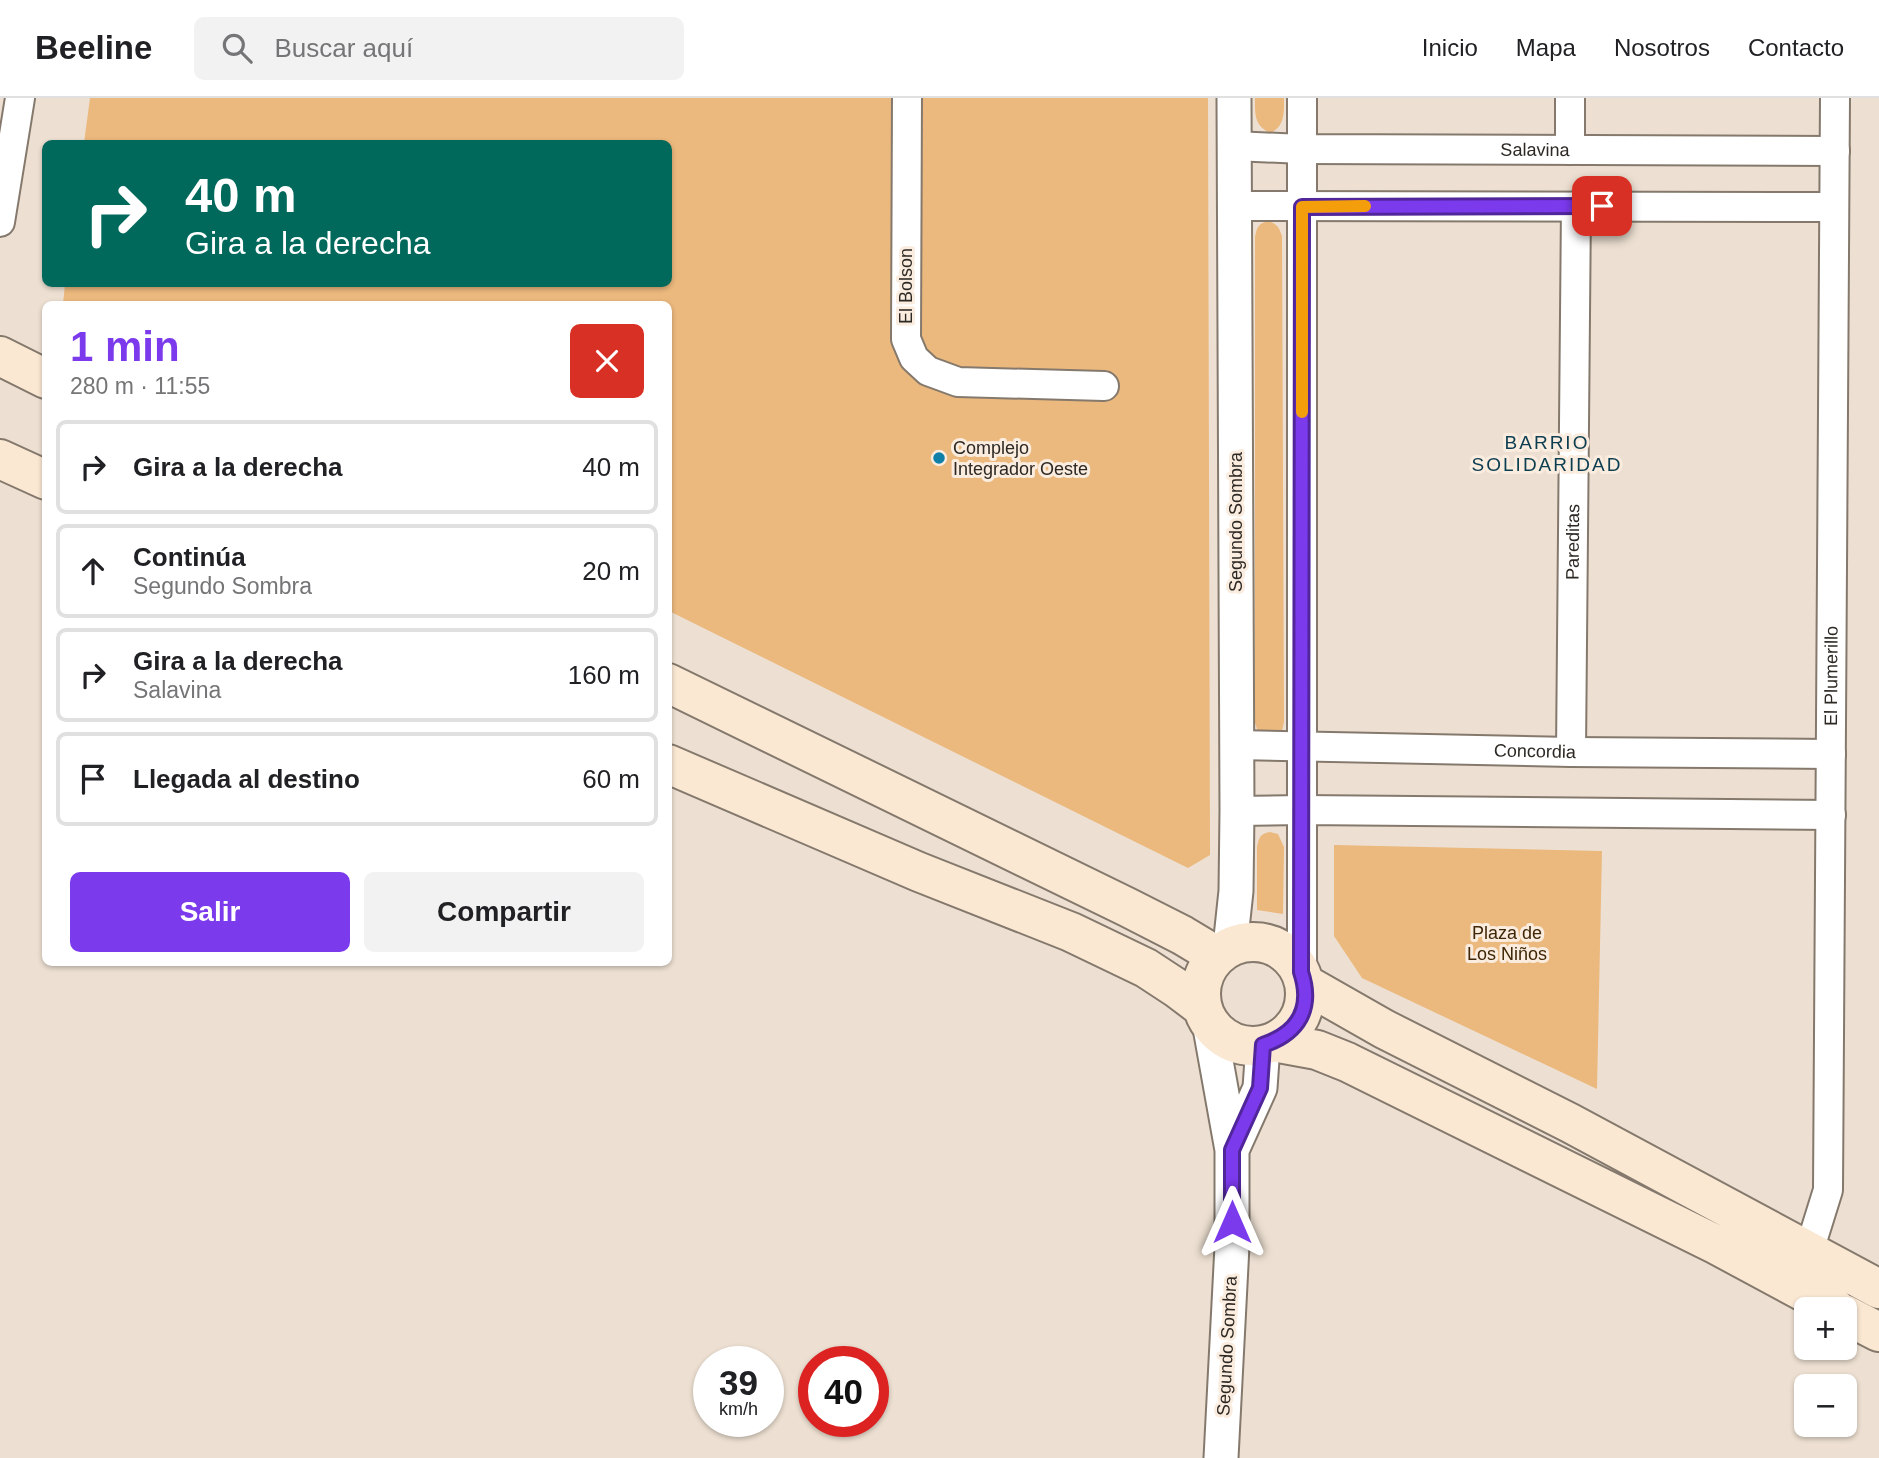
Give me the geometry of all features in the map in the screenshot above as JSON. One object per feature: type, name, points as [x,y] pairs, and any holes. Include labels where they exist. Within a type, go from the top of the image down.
[{"type":"main road","points":[[0,356],[42,377]]},
{"type":"main road","points":[[0,459],[42,478]]},
{"type":"main road","points":[[672,685],[1182,935],[1224,951]]},
{"type":"main road","points":[[672,766],[1070,932],[1146,968],[1178,989],[1206,1015],[1219,1034],[1232,1042],[1245,1046],[1268,1044],[1317,1050],[1347,1062],[1693,1234],[1813,1297]]},
{"type":"main road","points":[[1206,1015],[1201,993],[1203,979],[1208,967],[1224,951],[1247,941],[1265,942],[1282,949],[1295,961],[1303,978],[1306,1000],[1301,1016],[1292,1030],[1268,1044]]},
{"type":"main road","points":[[1303,978],[1384,1029],[1582,1129],[1879,1289]]},
{"type":"main road","points":[[1857,1321],[1879,1332]]},
{"type":"street","points":[[0,222],[20,98]]},
{"type":"street","name":"El Bolson","points":[[907,98],[906,340],[914,358],[928,371],[958,382],[1104,386]]},
{"type":"street","name":"Segundo Sombra","points":[[1224,951],[1236,891],[1237,811],[1234,98]]},
{"type":"street","points":[[1302,98],[1303,978]]},
{"type":"street","points":[[1570,98],[1570,150]]},
{"type":"street","name":"El Plumerillo","points":[[1809,1251],[1828,1190],[1835,98]]},
{"type":"street","name":"Salavina","points":[[1234,146],[1302,149],[1835,150]]},
{"type":"street","points":[[1234,206],[1834,207]]},
{"type":"street","name":"Pareditas","points":[[1572,752],[1576,206]]},
{"type":"street","name":"Concordia","points":[[1237,745],[1831,754]]},
{"type":"street","points":[[1237,811],[1830,815]]},
{"type":"street","name":"Segundo Sombra","points":[[1206,1015],[1232,1150],[1232,1246],[1221,1458]]},
{"type":"street","name":"Segundo Sombra","points":[[1232,1150],[1260,1088],[1268,1044]]},
{"type":"green space","name":"Complejo Integrador Oeste","points":[[90,98],[1208,98],[1210,855],[1188,868],[672,612],[672,301],[63,301],[65,287],[672,287],[672,140],[84,140]]},
{"type":"green space","points":[[1255,98],[1284,98],[1281,123],[1270,133],[1258,123]]},
{"type":"green space","points":[[1268,221],[1277,226],[1282,236],[1284,722],[1278,738],[1258,732],[1255,723],[1255,237],[1258,226]]},
{"type":"green space","points":[[1270,832],[1278,834],[1284,847],[1283,914],[1257,910],[1258,841],[1260,836]]},
{"type":"green space","name":"Plaza de Los Niños","points":[[1334,845],[1602,851],[1597,1089],[1362,978],[1334,936]]},
{"type":"slow traffic","points":[[1302,412],[1302,207],[1365,206]]},
{"type":"place","name":"Complejo Integrador Oeste","points":[[939,458]]},
{"type":"district","name":"BARRIO SOLIDARIDAD","points":[[1547,453]]},
{"type":"route","points":[[1232,1222],[1232,1150],[1260,1088],[1263,1045],[1279,1040],[1292,1030],[1301,1016],[1306,1000],[1301,972],[1302,207],[1602,206]]}]
